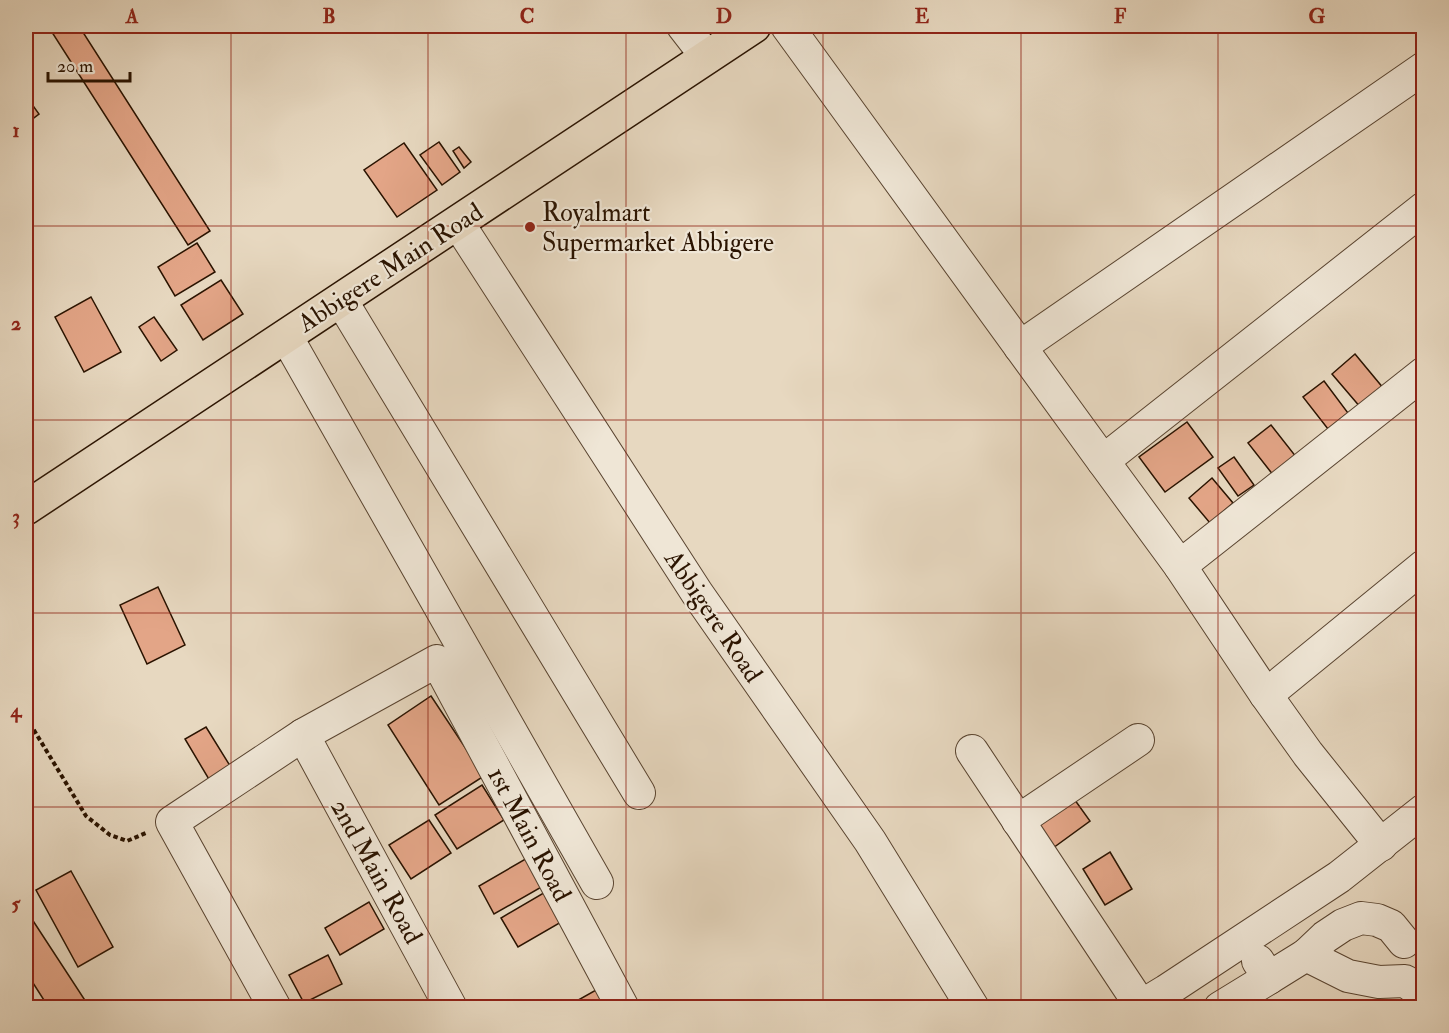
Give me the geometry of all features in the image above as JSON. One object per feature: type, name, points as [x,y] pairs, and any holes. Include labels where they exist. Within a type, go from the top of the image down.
[{"type":"main road","name":"Abbigere Main Road","points":[[26,508],[754,26]]},
{"type":"street","points":[[683,26],[707,57]]},
{"type":"street","points":[[787,26],[1180,566],[1308,754],[1381,845]]},
{"type":"street","points":[[1020,347],[1424,68]]},
{"type":"street","points":[[1103,461],[1424,208]]},
{"type":"street","name":"Abbigere Road","points":[[458,223],[697,593],[870,841],[973,1008]]},
{"type":"street","points":[[341,300],[639,793]]},
{"type":"street","points":[[286,336],[597,883]]},
{"type":"street","points":[[1180,566],[1424,373]]},
{"type":"street","points":[[1266,695],[1424,566]]},
{"type":"street","name":"1st Main Road","points":[[303,735],[437,661],[623,1008]]},
{"type":"street","points":[[275,1008],[172,822],[303,735]]},
{"type":"street","name":"2nd Main Road","points":[[303,735],[451,1008]]},
{"type":"street","points":[[1018,821],[1137,740]]},
{"type":"street","points":[[972,751],[1139,1007],[1339,877],[1424,810]]},
{"type":"street","points":[[1220,1008],[1306,955],[1325,937],[1343,925],[1361,918],[1377,920],[1391,926],[1404,942]]},
{"type":"street","points":[[1245,939],[1269,978]]},
{"type":"street","points":[[1306,955],[1348,976],[1379,982],[1405,981],[1424,994]]},
{"type":"path","points":[[26,717],[86,816],[110,835],[127,841],[172,822]]},
{"type":"building","points":[[48,26],[79,26],[210,231],[188,245]]},
{"type":"building","points":[[26,96],[39,114],[27,123],[26,121]]},
{"type":"building","points":[[439,142],[460,172],[442,185],[420,155]]},
{"type":"building","points":[[404,143],[437,190],[397,217],[364,170]]},
{"type":"building","points":[[459,147],[471,162],[464,168],[453,151]]},
{"type":"building","points":[[197,243],[215,272],[175,296],[158,267]]},
{"type":"building","points":[[221,280],[243,314],[203,340],[181,305]]},
{"type":"building","points":[[91,297],[121,352],[84,372],[55,317]]},
{"type":"building","points":[[154,317],[177,350],[161,361],[139,327]]},
{"type":"building","points":[[1355,354],[1384,389],[1361,408],[1332,374]]},
{"type":"building","points":[[1324,381],[1348,413],[1328,429],[1303,397]]},
{"type":"building","points":[[1187,422],[1213,457],[1165,492],[1139,457]]},
{"type":"building","points":[[1271,425],[1297,458],[1274,476],[1248,443]]},
{"type":"building","points":[[1234,457],[1254,485],[1238,496],[1218,468]]},
{"type":"building","points":[[1212,478],[1233,503],[1210,523],[1189,498]]},
{"type":"building","points":[[158,587],[185,645],[147,664],[120,605]]},
{"type":"building","points":[[431,696],[484,776],[439,805],[388,725]]},
{"type":"building","points":[[206,727],[232,769],[210,781],[185,739]]},
{"type":"building","points":[[482,785],[504,820],[457,849],[435,815]]},
{"type":"building","points":[[1072,796],[1090,821],[1053,848],[1035,823]]},
{"type":"building","points":[[429,820],[451,853],[411,879],[389,845]]},
{"type":"building","points":[[1110,852],[1132,889],[1105,905],[1083,869]]},
{"type":"building","points":[[529,857],[545,885],[494,914],[479,886]]},
{"type":"building","points":[[71,871],[113,947],[78,967],[36,890]]},
{"type":"building","points":[[547,891],[563,921],[518,947],[501,918]]},
{"type":"building","points":[[369,902],[384,929],[340,955],[325,928]]},
{"type":"building","points":[[26,910],[90,1008],[49,1008],[26,972]]},
{"type":"building","points":[[328,955],[342,984],[304,1003],[289,975]]},
{"type":"building","points":[[596,990],[605,1008],[564,1008]]},
{"type":"place","name":"Royalmart Supermarket Abbigere","points":[[530,227]]}]
